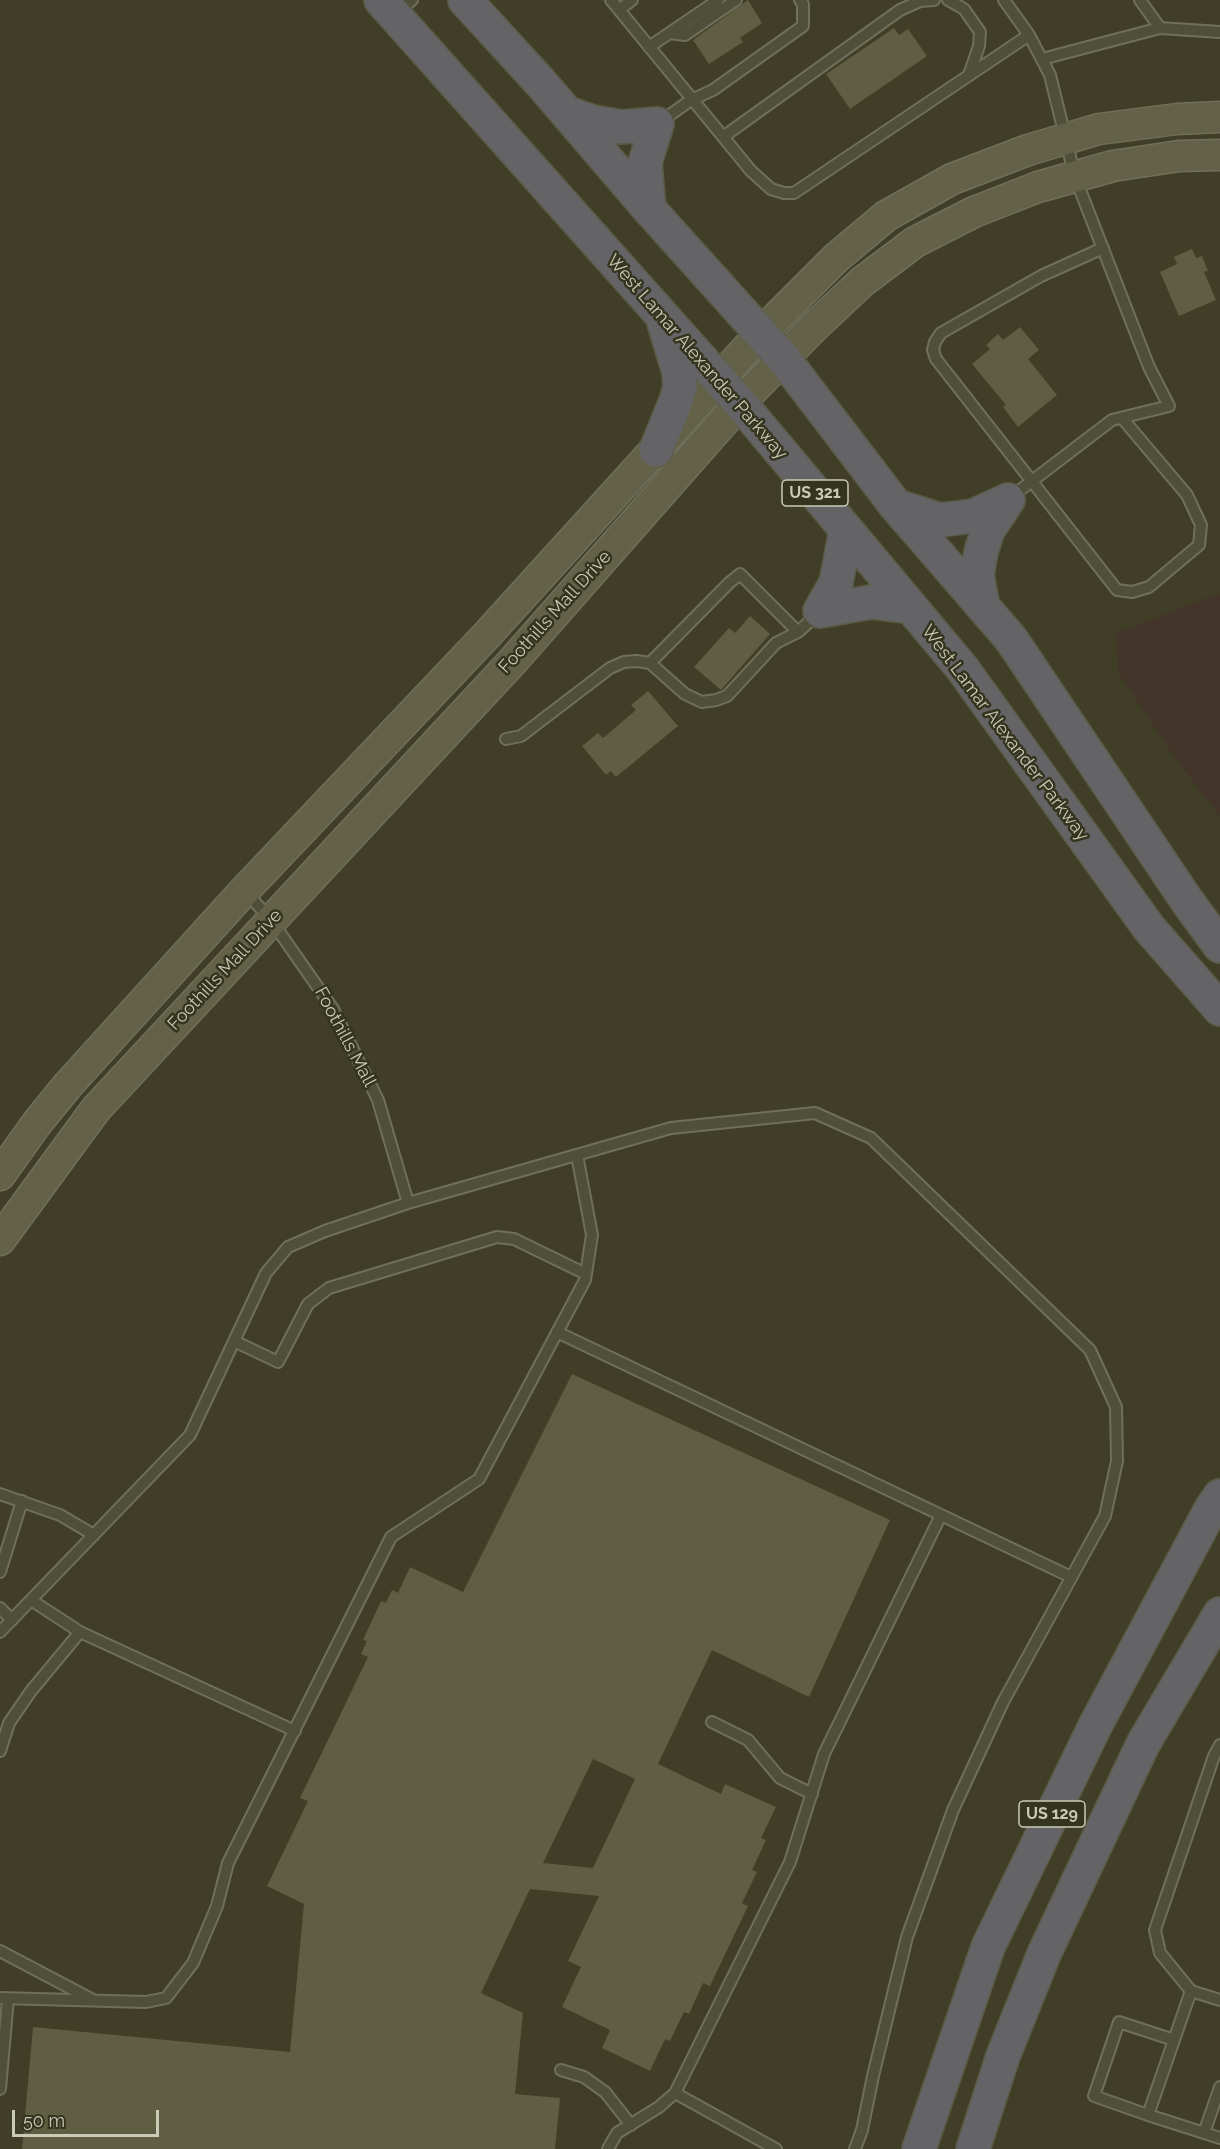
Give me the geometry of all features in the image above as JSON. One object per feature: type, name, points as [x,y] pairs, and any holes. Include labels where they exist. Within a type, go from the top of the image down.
[{"type":"highway","name":"US 321","points":[[465,0],[783,358],[896,506],[1011,639],[1187,901],[1220,946]]},
{"type":"highway","name":"West Lamar Alexander Parkway","points":[[396,5],[730,391],[962,668],[1149,928],[1220,1009]]},
{"type":"highway","points":[[567,114],[621,127],[643,127],[657,124],[645,163],[649,209]]},
{"type":"highway","points":[[656,450],[680,387],[679,372],[661,313]]},
{"type":"highway","points":[[896,506],[940,520],[973,516],[1020,490]]},
{"type":"highway","points":[[983,607],[977,574],[981,552],[988,530],[1020,490]]},
{"type":"highway","points":[[809,622],[836,583],[846,530]]},
{"type":"highway","points":[[809,622],[871,602],[911,607]]},
{"type":"highway","name":"US 129","points":[[919,2149],[988,1947],[1095,1726],[1220,1496]]},
{"type":"highway","name":"US 129","points":[[973,2149],[1003,2056],[1048,1944],[1143,1744],[1220,1614]]},
{"type":"main road","name":"Foothills Mall Drive","points":[[0,1239],[96,1109],[512,662],[730,391],[760,334],[836,258],[886,216],[952,179],[1028,150],[1110,128],[1177,119],[1220,117]]},
{"type":"main road","name":"Foothills Mall Drive","points":[[0,1174],[68,1085],[244,891],[484,637],[656,450],[730,391],[783,358],[862,282],[915,243],[974,212],[1038,187],[1113,166],[1179,156],[1220,155]]},
{"type":"lane","points":[[611,0],[751,171],[771,189],[784,193],[794,193],[1029,35]]},
{"type":"lane","points":[[620,10],[632,0]]},
{"type":"lane","points":[[649,47],[718,0]]},
{"type":"lane","points":[[670,33],[685,35],[736,0]]},
{"type":"lane","points":[[657,124],[691,100],[713,90],[803,26],[800,0]]},
{"type":"lane","points":[[723,137],[900,10],[920,1],[934,0]]},
{"type":"lane","points":[[948,0],[964,9],[980,32],[979,46],[969,75]]},
{"type":"lane","points":[[1004,0],[1029,35],[1050,75],[1074,177],[1149,367],[1169,406],[1112,420],[1020,490]]},
{"type":"lane","points":[[1140,0],[1160,28]]},
{"type":"lane","points":[[1042,59],[1160,28],[1220,32]]},
{"type":"lane","points":[[1103,248],[1041,276],[941,333],[934,342],[933,350],[936,359],[1020,490],[1118,590],[1132,592],[1149,587],[1199,545],[1201,525],[1187,495],[1122,418]]},
{"type":"lane","points":[[506,739],[521,736],[610,668],[624,662],[650,663],[685,694],[702,702],[727,696],[776,643],[809,622],[740,574],[650,663]]},
{"type":"lane","name":"Foothills Mall","points":[[244,891],[271,920],[333,1008],[378,1100],[408,1203]]},
{"type":"lane","points":[[0,1632],[190,1435],[266,1274],[288,1246],[408,1203],[671,1128],[815,1113],[871,1138],[1090,1350],[1116,1407],[1117,1461],[1105,1516],[1003,1702],[953,1810],[907,1937],[862,2130],[855,2149]]},
{"type":"lane","points":[[0,2089],[4,1999],[146,2002],[165,1998],[193,1963],[217,1906],[228,1863],[391,1537],[479,1479],[585,1280],[592,1235],[577,1155]]},
{"type":"lane","points":[[234,1341],[278,1362],[308,1304],[329,1287],[497,1237],[514,1239],[586,1274]]},
{"type":"lane","points":[[557,1332],[1071,1577]]},
{"type":"lane","points":[[0,1494],[60,1515],[94,1535]]},
{"type":"lane","points":[[0,1572],[22,1501]]},
{"type":"lane","points":[[608,2149],[617,2133],[659,2108],[675,2093],[790,1862],[824,1754],[941,1515]]},
{"type":"lane","points":[[31,1600],[80,1632],[295,1731]]},
{"type":"lane","points":[[0,1608],[12,1620]]},
{"type":"lane","points":[[0,1751],[9,1724],[31,1690],[80,1632]]},
{"type":"lane","points":[[712,1722],[748,1740],[780,1778],[812,1794]]},
{"type":"lane","points":[[1220,1745],[1214,1756],[1155,1930],[1160,1953],[1191,1990],[1220,2000]]},
{"type":"lane","points":[[0,1951],[96,2001]]},
{"type":"lane","points":[[1148,2115],[1191,1990]]},
{"type":"lane","points":[[1174,2040],[1119,2022],[1094,2096],[1220,2138]]},
{"type":"lane","points":[[561,2070],[584,2077],[605,2092],[631,2125]]},
{"type":"lane","points":[[1204,2133],[1220,2086]]},
{"type":"lane","points":[[675,2093],[776,2149]]},
{"type":"shaded area","points":[[1220,593],[1220,816],[1181,766],[1118,672],[1116,633]]},
{"type":"building","points":[[748,0],[762,23],[740,38],[743,42],[709,64],[693,40]]},
{"type":"building","points":[[894,28],[899,35],[908,29],[927,56],[850,109],[826,74]]},
{"type":"building","points":[[1192,249],[1196,258],[1202,256],[1208,271],[1204,272],[1216,300],[1179,316],[1160,272],[1177,264],[1174,257]]},
{"type":"building","points":[[1020,327],[1039,350],[1028,359],[1057,395],[1018,427],[1003,407],[1006,405],[972,364],[990,349],[986,345],[998,334],[1003,340]]},
{"type":"building","points":[[750,616],[770,634],[721,690],[694,667],[729,628],[735,633]]},
{"type":"building","points":[[648,691],[678,726],[616,777],[611,771],[606,775],[582,746],[598,733],[603,738],[636,710],[631,705]]},
{"type":"building","points":[[572,1374],[890,1520],[809,1697],[712,1650],[658,1764],[721,1794],[725,1784],[776,1807],[761,1838],[766,1840],[752,1870],[757,1872],[742,1903],[748,1906],[710,1986],[703,1983],[689,2014],[684,2012],[670,2041],[665,2039],[650,2071],[602,2048],[610,2030],[562,2007],[581,1967],[568,1961],[599,1896],[530,1889],[481,1993],[523,2013],[515,2094],[560,2098],[555,2149],[22,2149],[33,2027],[290,2052],[304,1904],[267,1886],[308,1801],[300,1798],[368,1657],[361,1654],[367,1641],[363,1640],[381,1601],[386,1603],[392,1590],[398,1593],[410,1567],[463,1592]],"holes":[[[593,1759],[635,1779],[593,1868],[543,1863]]]}]
